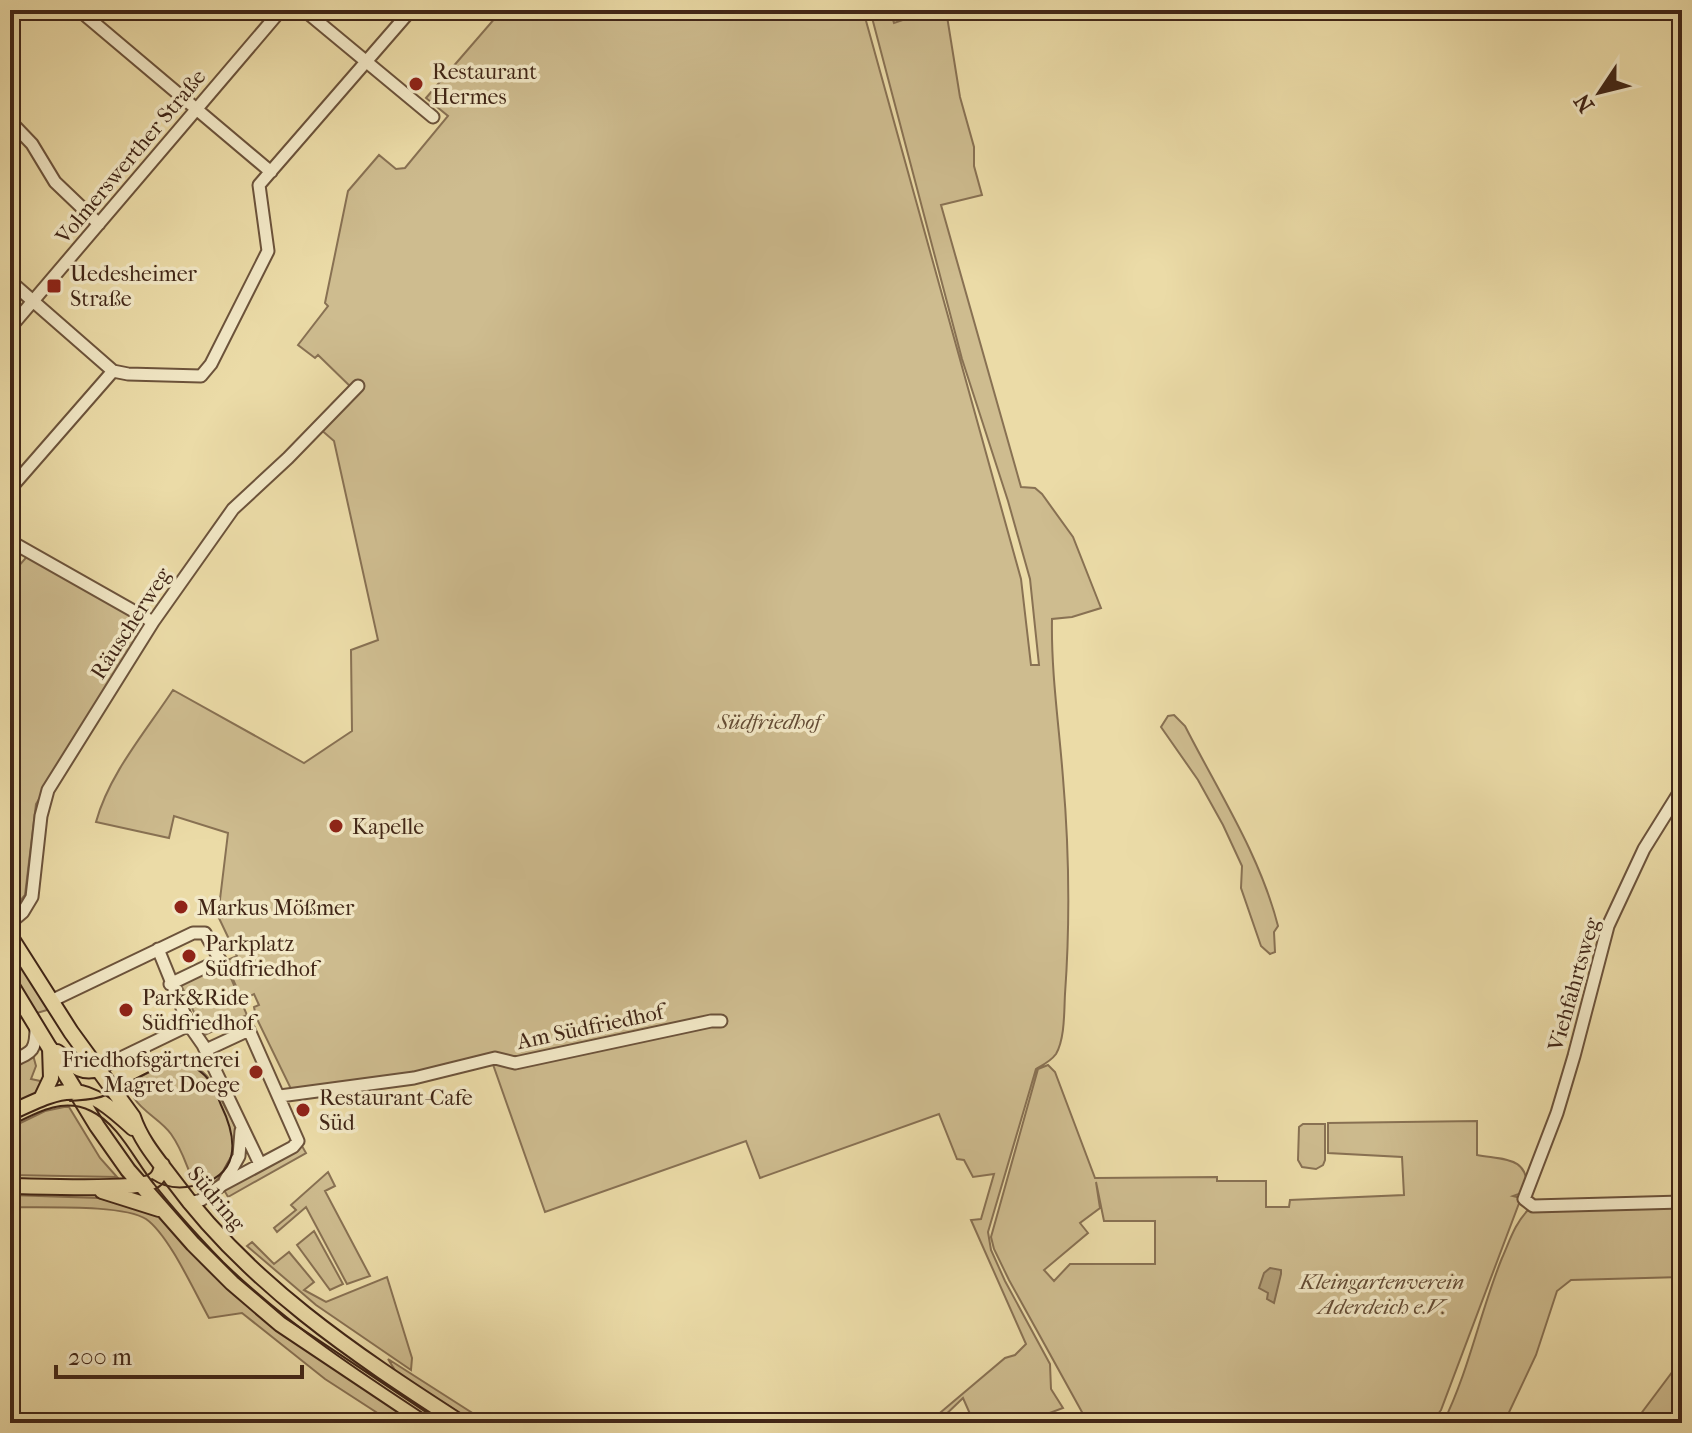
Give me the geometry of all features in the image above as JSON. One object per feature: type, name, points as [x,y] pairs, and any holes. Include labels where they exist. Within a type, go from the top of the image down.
[{"type":"main road","name":"Südring","points":[[10,936],[71,1032],[133,1117],[138,1134],[189,1203],[226,1244],[287,1301],[379,1370],[461,1423]]},
{"type":"main road","points":[[12,987],[97,1126],[163,1211],[232,1283],[280,1324],[428,1423]]},
{"type":"main road","points":[[36,1026],[41,1016],[50,1014],[71,1032]]},
{"type":"main road","points":[[50,1048],[77,1069],[98,1069]]},
{"type":"main road","points":[[42,1097],[51,1078],[50,1048]]},
{"type":"main road","points":[[10,1113],[42,1097],[75,1091],[103,1101],[138,1134]]},
{"type":"main road","points":[[10,1186],[141,1185],[155,1181],[162,1165]]},
{"type":"main road","points":[[86,1187],[140,1201],[163,1211]]},
{"type":"street","points":[[79,10],[271,172]]},
{"type":"street","name":"Volmerswerther Straße","points":[[10,328],[281,10]]},
{"type":"street","points":[[304,10],[433,117]]},
{"type":"street","points":[[10,281],[113,371],[198,378],[209,367],[268,251],[259,185],[411,10]]},
{"type":"street","points":[[10,121],[32,144],[55,182],[99,224]]},
{"type":"street","points":[[10,489],[113,371]]},
{"type":"street","name":"Räuscherweg","points":[[10,923],[23,912],[32,897],[41,816],[48,790],[153,622],[233,509],[358,386]]},
{"type":"street","points":[[10,541],[153,622]]},
{"type":"street","name":"Viehfahrtsweg","points":[[1682,788],[1644,849],[1608,926],[1574,1056],[1525,1200],[1533,1206],[1682,1202]]},
{"type":"street","points":[[51,1001],[201,931],[220,960],[170,984]]},
{"type":"street","points":[[158,949],[189,1025],[206,1050],[260,1164]]},
{"type":"street","name":"Am Südfriedhof","points":[[280,1096],[414,1078],[495,1058],[515,1063],[721,1021]]},
{"type":"street","points":[[98,1069],[189,1025]]},
{"type":"street","points":[[10,1062],[36,1046],[36,1026]]},
{"type":"street","points":[[189,1203],[201,1200],[222,1185],[293,1147],[298,1141],[249,1030],[206,1050]]},
{"type":"street","points":[[222,1185],[239,1156],[240,1125]]},
{"type":"green space","name":"Südfriedhof","points":[[502,10],[863,10],[1021,579],[1031,665],[1039,665],[1030,579],[962,359],[870,10],[890,10],[894,23],[932,10],[946,10],[960,97],[974,147],[974,166],[982,195],[941,205],[1021,487],[1035,488],[1042,494],[1073,537],[1101,608],[1072,617],[1052,619],[1068,859],[1064,1025],[1056,1054],[1036,1069],[988,1232],[991,1250],[1005,1281],[1050,1364],[1051,1389],[1063,1408],[1023,1423],[974,1423],[963,1398],[937,1423],[928,1423],[1026,1344],[971,1220],[981,1219],[994,1174],[973,1177],[964,1160],[957,1159],[939,1114],[760,1178],[746,1141],[545,1212],[490,1056],[459,1066],[292,1091],[256,1017],[254,1007],[259,1005],[254,994],[242,1000],[225,961],[237,956],[218,916],[228,833],[174,816],[169,838],[96,822],[119,770],[173,690],[304,763],[352,731],[351,650],[378,640],[334,441],[319,428],[355,391],[318,355],[315,358],[298,345],[328,306],[325,303],[348,191],[379,155],[396,169],[405,168],[448,116],[426,98]]},
{"type":"green space","points":[[30,553],[146,623],[36,804],[25,895],[11,912],[10,576]]},
{"type":"green space","points":[[1174,715],[1185,726],[1261,874],[1278,926],[1274,932],[1275,952],[1270,954],[1261,946],[1241,888],[1242,866],[1223,825],[1198,780],[1161,727],[1168,716]]},
{"type":"green space","points":[[10,946],[48,1010],[37,1013],[10,969]]},
{"type":"green space","points":[[224,962],[247,1015],[205,1035],[180,983]]},
{"type":"green space","points":[[33,1055],[36,1066],[31,1079],[45,1082],[34,1094],[10,1107],[10,1065]]},
{"type":"green space","points":[[179,1061],[188,1063],[207,1076],[236,1130],[235,1150],[228,1167],[200,1193],[171,1134],[134,1098],[139,1090],[137,1083],[129,1086],[127,1083]]},
{"type":"green space","name":"Kleingartenverein Aderdeich e.V.","points":[[1048,1065],[1055,1072],[1095,1178],[1217,1177],[1217,1181],[1266,1181],[1266,1207],[1289,1207],[1290,1200],[1404,1195],[1402,1157],[1328,1153],[1328,1123],[1477,1121],[1477,1155],[1505,1159],[1519,1166],[1527,1180],[1527,1191],[1513,1196],[1521,1198],[1441,1410],[1431,1423],[1088,1423],[1009,1280],[991,1237],[1038,1069]],"holes":[[[1096,1182],[1104,1221],[1155,1221],[1155,1264],[1070,1264],[1054,1281],[1044,1270],[1088,1233],[1080,1223],[1100,1208]]]},
{"type":"green space","points":[[69,1107],[100,1158],[117,1177],[10,1175],[10,1128],[45,1111]]},
{"type":"green space","points":[[1303,1124],[1325,1124],[1325,1160],[1316,1169],[1302,1167],[1298,1160],[1299,1127]]},
{"type":"green space","points":[[302,1146],[306,1153],[228,1197],[224,1190]]},
{"type":"green space","points":[[328,1172],[335,1186],[325,1191],[370,1276],[347,1284],[306,1207],[277,1232],[274,1228],[296,1210],[291,1205]]},
{"type":"green space","points":[[10,1195],[98,1198],[155,1211],[204,1261],[419,1423],[393,1423],[325,1379],[242,1313],[209,1318],[164,1238],[146,1219],[135,1214],[101,1209],[10,1207]]},
{"type":"green space","points":[[1682,1205],[1682,1277],[1571,1280],[1557,1291],[1536,1355],[1504,1423],[1443,1423],[1460,1383],[1502,1258],[1516,1226],[1529,1209]]},
{"type":"green space","points":[[314,1231],[343,1284],[330,1290],[297,1245]]},
{"type":"green space","points":[[252,1242],[274,1264],[289,1252],[314,1282],[304,1290],[326,1302],[387,1277],[412,1358],[411,1370],[316,1305],[247,1246]]},
{"type":"green space","points":[[388,1359],[488,1423],[475,1423],[396,1372]]},
{"type":"green space","points":[[1682,1359],[1682,1423],[1634,1423]]},
{"type":"shaded area","points":[[1270,1268],[1281,1270],[1274,1303],[1267,1299],[1268,1293],[1259,1288],[1264,1273]]},
{"type":"tram line","points":[[70,1101],[102,1097],[166,1065],[191,1066],[202,1073],[211,1083],[231,1131],[231,1155],[227,1166],[209,1181],[193,1186],[172,1187],[152,1179]]},
{"type":"tram line","points":[[10,1126],[59,1106],[80,1107],[101,1117],[118,1134],[179,1214],[248,1285],[327,1348],[438,1423]]},
{"type":"place","name":"Restaurant Hermes","points":[[416,84]]},
{"type":"place","name":"Uedesheimer Straße","points":[[54,286]]},
{"type":"place","name":"Kapelle","points":[[336,826]]},
{"type":"place","name":"Markus Mößmer","points":[[181,907]]},
{"type":"place","name":"Parkplatz Südfriedhof","points":[[189,956]]},
{"type":"place","name":"Park&Ride Südfriedhof","points":[[126,1010]]},
{"type":"place","name":"Friedhofsgärtnerei Magret Doege","points":[[256,1072]]},
{"type":"place","name":"Restaurant-Cafe Süd","points":[[303,1110]]}]
